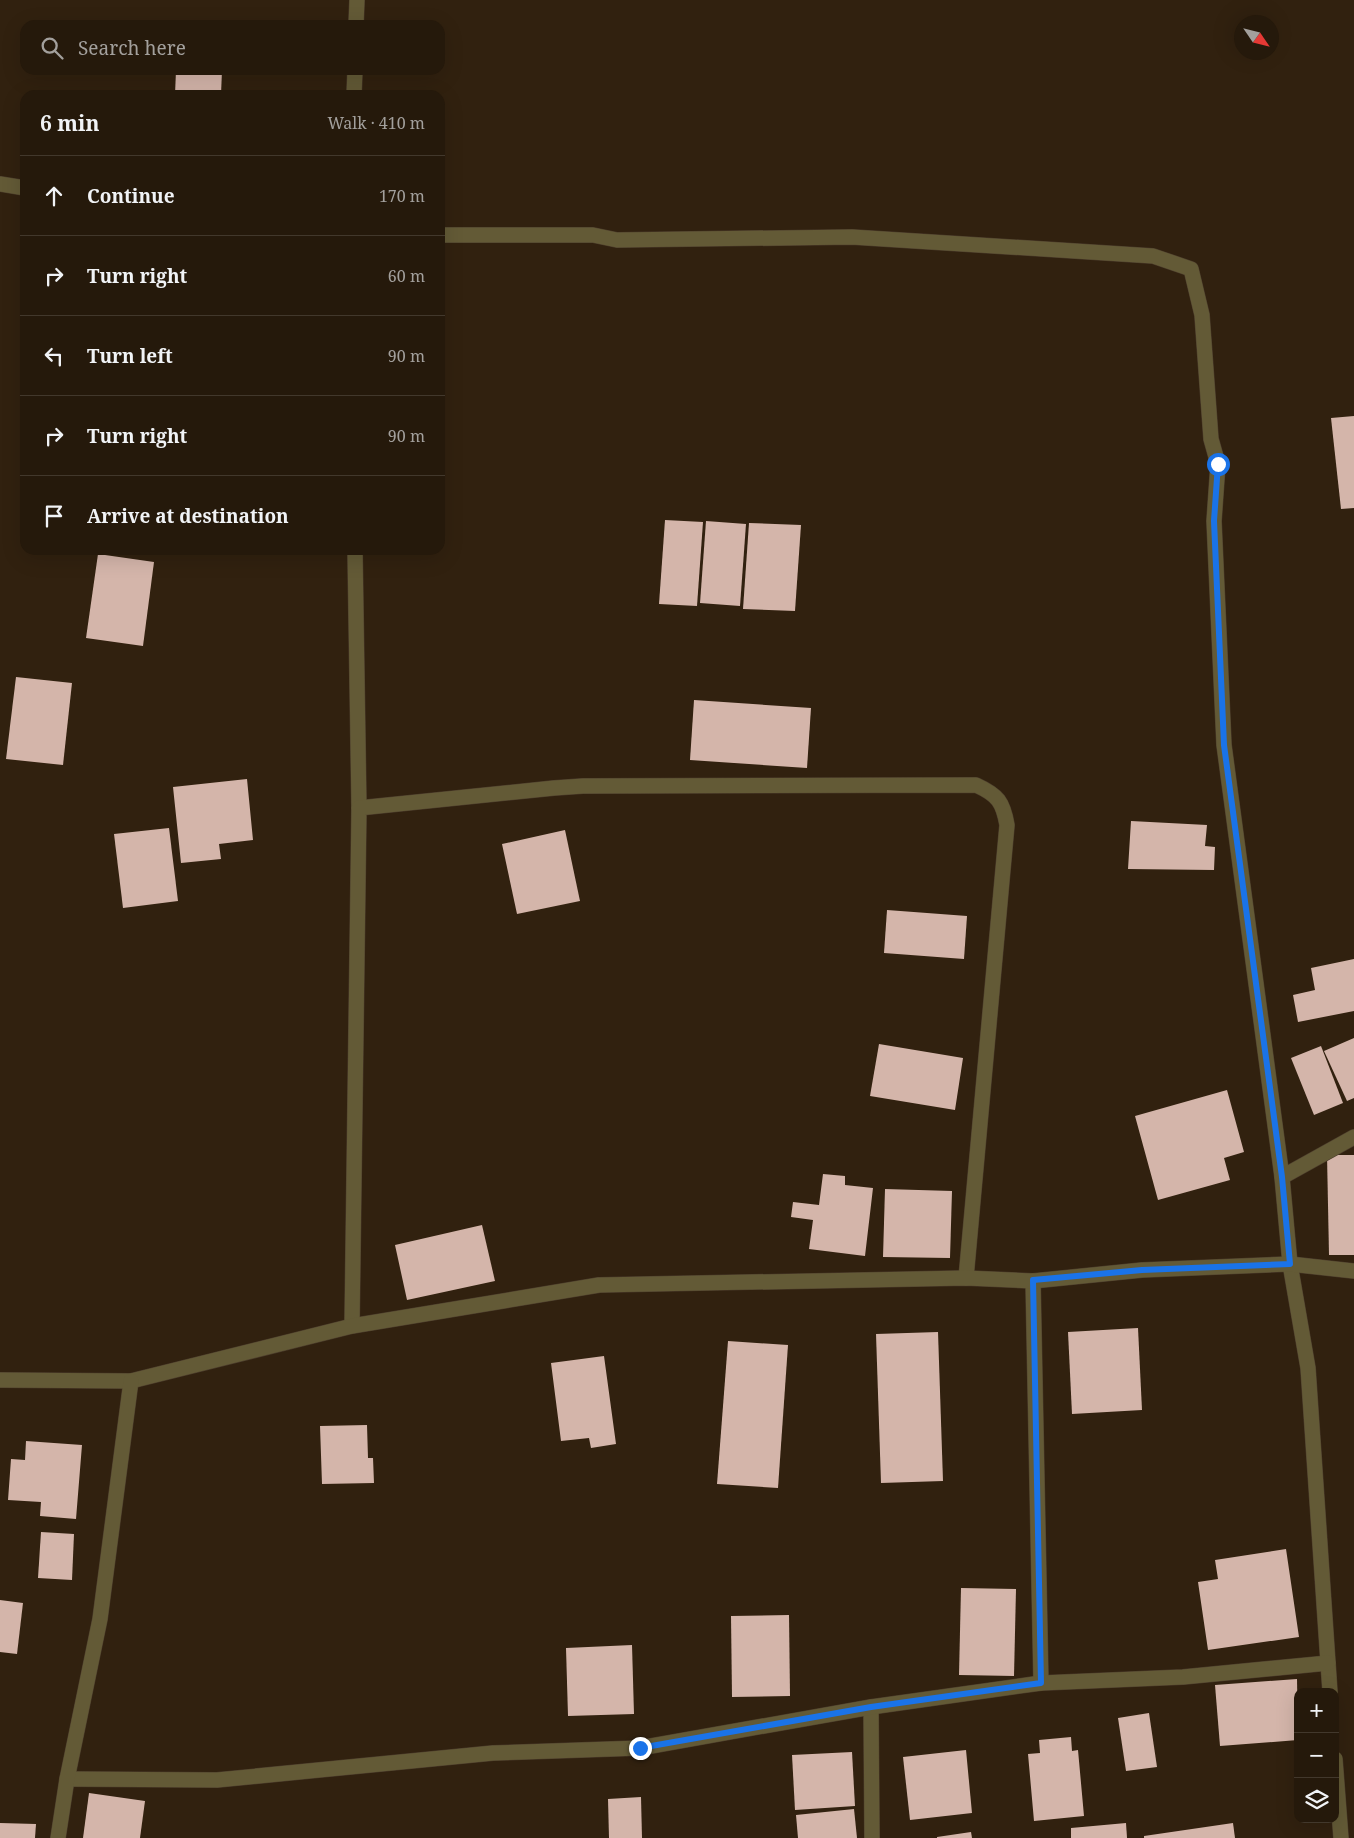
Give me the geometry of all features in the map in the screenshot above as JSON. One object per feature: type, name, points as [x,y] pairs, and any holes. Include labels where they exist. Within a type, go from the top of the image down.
[{"type":"street","points":[[356,20],[357,0]]},
{"type":"street","points":[[354,90],[355,75]]},
{"type":"street","points":[[0,184],[20,187]]},
{"type":"street","points":[[445,235],[593,235],[617,240],[852,237],[1153,256],[1191,269],[1202,315],[1211,439],[1218,464],[1214,521],[1224,745],[1282,1177],[1290,1264],[1308,1368],[1330,1688]]},
{"type":"street","points":[[352,1326],[360,808],[355,555]]},
{"type":"street","points":[[360,808],[582,786],[976,785],[994,793],[1004,810],[1007,825],[966,1278]]},
{"type":"street","points":[[1282,1177],[1354,1137]]},
{"type":"street","points":[[0,1380],[131,1381],[352,1326],[599,1285],[966,1278],[1033,1280],[1142,1270],[1290,1264],[1354,1271]]},
{"type":"street","points":[[1033,1280],[1041,1683]]},
{"type":"street","points":[[58,1838],[67,1779],[100,1619],[131,1381]]},
{"type":"street","points":[[67,1779],[217,1780],[493,1753],[640,1748],[871,1707],[1041,1683],[1183,1678],[1258,1668],[1328,1663]]},
{"type":"street","points":[[871,1707],[872,1838]]},
{"type":"street","points":[[1337,1778],[1342,1838]]},
{"type":"building","points":[[176,75],[222,75],[221,90],[175,90]]},
{"type":"building","points":[[1354,416],[1354,508],[1341,509],[1331,418]]},
{"type":"building","points":[[665,520],[703,522],[697,606],[659,604]]},
{"type":"building","points":[[706,521],[746,524],[740,606],[700,603]]},
{"type":"building","points":[[749,523],[801,525],[795,611],[743,609]]},
{"type":"building","points":[[98,555],[154,562],[143,646],[86,638]]},
{"type":"building","points":[[16,677],[72,683],[63,765],[6,759]]},
{"type":"building","points":[[694,700],[811,708],[807,768],[690,760]]},
{"type":"building","points":[[247,779],[253,840],[219,844],[221,859],[181,863],[173,787]]},
{"type":"building","points":[[1131,821],[1207,825],[1205,846],[1215,847],[1214,870],[1128,869]]},
{"type":"building","points":[[169,828],[178,901],[123,908],[114,834]]},
{"type":"building","points":[[565,830],[580,901],[517,914],[502,844]]},
{"type":"building","points":[[887,910],[967,916],[964,959],[884,953]]},
{"type":"building","points":[[1354,959],[1354,1011],[1298,1022],[1293,995],[1315,990],[1311,968]]},
{"type":"building","points":[[1354,1038],[1354,1098],[1347,1101],[1324,1051]]},
{"type":"building","points":[[879,1044],[963,1058],[955,1110],[870,1096]]},
{"type":"building","points":[[1321,1046],[1343,1103],[1314,1115],[1291,1058]]},
{"type":"building","points":[[1227,1090],[1244,1152],[1224,1158],[1230,1180],[1158,1200],[1135,1116]]},
{"type":"building","points":[[1327,1155],[1354,1155],[1354,1255],[1329,1255]]},
{"type":"building","points":[[823,1174],[845,1176],[845,1185],[873,1188],[865,1256],[809,1249],[813,1220],[791,1217],[793,1202],[819,1205]]},
{"type":"building","points":[[885,1189],[952,1191],[950,1258],[883,1257]]},
{"type":"building","points":[[482,1225],[495,1281],[407,1300],[395,1245]]},
{"type":"building","points":[[1138,1328],[1142,1410],[1072,1414],[1068,1332]]},
{"type":"building","points":[[938,1332],[943,1481],[881,1483],[876,1334]]},
{"type":"building","points":[[728,1341],[788,1345],[778,1488],[717,1484]]},
{"type":"building","points":[[604,1356],[616,1444],[591,1448],[589,1438],[561,1441],[551,1363]]},
{"type":"building","points":[[367,1425],[368,1458],[373,1458],[374,1483],[322,1484],[320,1426]]},
{"type":"building","points":[[26,1441],[82,1445],[76,1519],[40,1516],[41,1502],[8,1500],[11,1459],[25,1460]]},
{"type":"building","points":[[41,1532],[74,1534],[72,1580],[38,1578]]},
{"type":"building","points":[[1286,1549],[1299,1637],[1208,1650],[1198,1582],[1218,1579],[1215,1560]]},
{"type":"building","points":[[961,1588],[1016,1589],[1014,1676],[959,1675]]},
{"type":"building","points":[[0,1600],[23,1603],[17,1654],[0,1652]]},
{"type":"building","points":[[789,1615],[790,1696],[732,1697],[731,1616]]},
{"type":"building","points":[[632,1645],[634,1714],[568,1716],[566,1648]]},
{"type":"building","points":[[1297,1679],[1297,1688],[1294,1688],[1294,1740],[1220,1746],[1215,1685]]},
{"type":"building","points":[[1149,1713],[1157,1767],[1126,1771],[1118,1718]]},
{"type":"building","points":[[1071,1737],[1072,1751],[1078,1750],[1084,1816],[1034,1821],[1028,1754],[1040,1753],[1039,1740]]},
{"type":"building","points":[[966,1750],[972,1813],[910,1820],[903,1757]]},
{"type":"building","points":[[852,1752],[855,1806],[795,1810],[792,1755]]},
{"type":"building","points":[[89,1793],[145,1801],[140,1838],[83,1838]]},
{"type":"building","points":[[641,1797],[642,1838],[609,1838],[608,1799]]},
{"type":"building","points":[[854,1809],[857,1838],[798,1838],[796,1815]]},
{"type":"building","points":[[0,1823],[36,1824],[35,1838],[0,1838]]},
{"type":"building","points":[[1126,1823],[1127,1838],[1071,1838],[1071,1828]]},
{"type":"building","points":[[1233,1823],[1235,1838],[1144,1838],[1144,1836]]},
{"type":"building","points":[[971,1832],[972,1838],[937,1838],[937,1837]]},
{"type":"route","points":[[640,1748],[871,1707],[1041,1683],[1033,1280],[1142,1270],[1290,1264],[1282,1177],[1224,745],[1214,521],[1218,464]]}]
